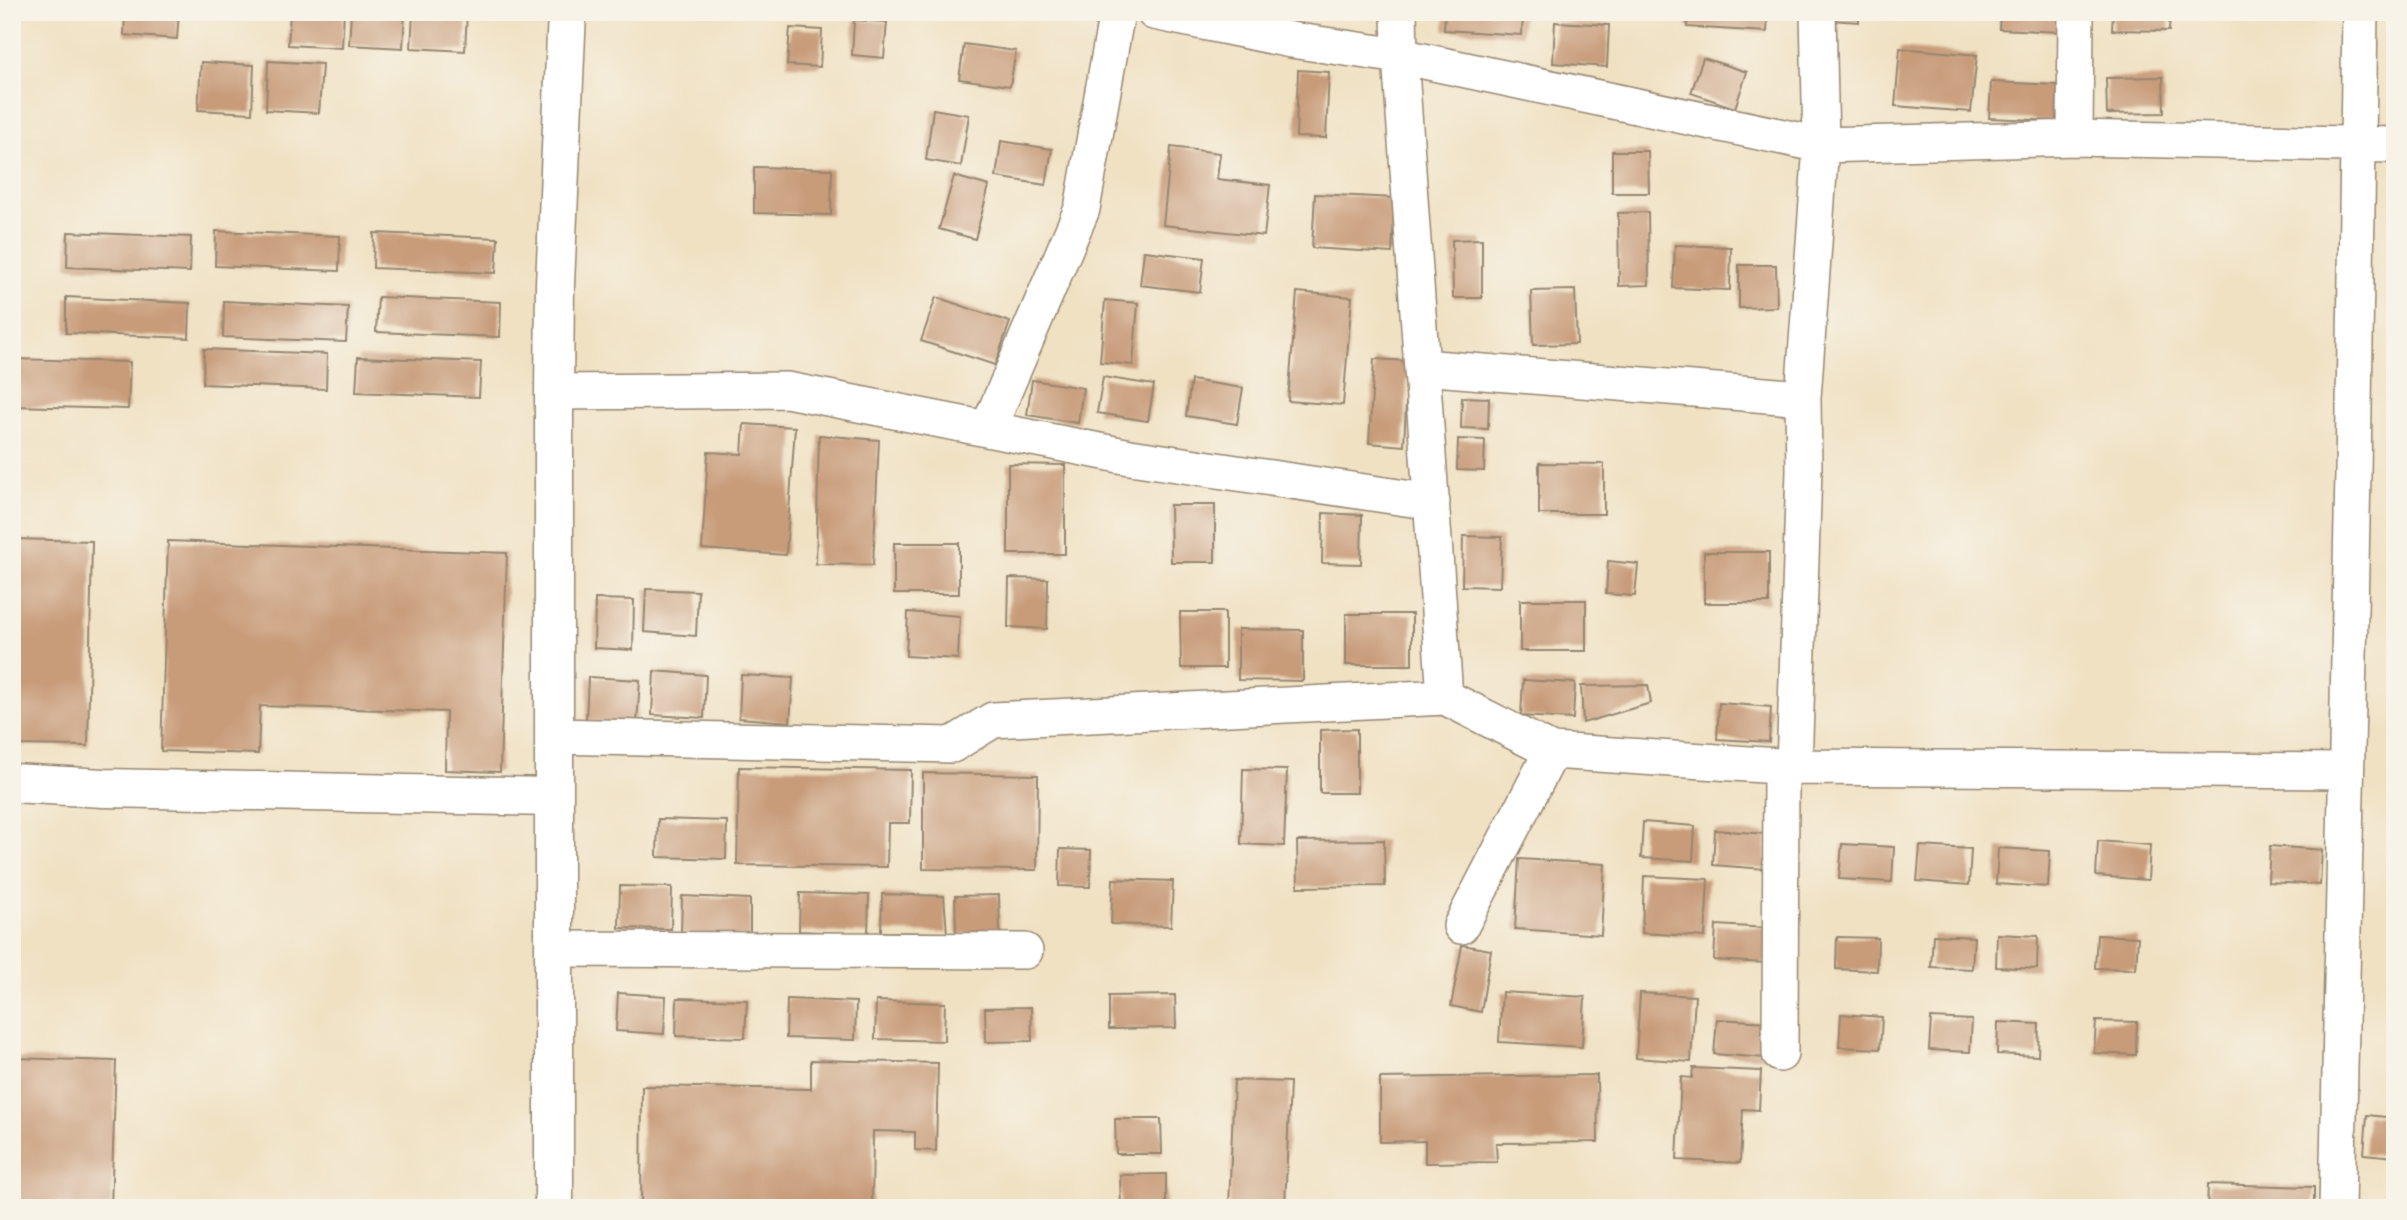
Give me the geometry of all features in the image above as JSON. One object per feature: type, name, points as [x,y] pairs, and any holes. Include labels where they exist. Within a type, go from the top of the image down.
[{"type":"street","points":[[554,1208],[555,284],[567,12]]},
{"type":"street","points":[[988,429],[1082,209],[1117,12]]},
{"type":"street","points":[[1154,12],[1291,40],[1400,55],[1821,145],[2075,138],[2395,145]]},
{"type":"street","points":[[1399,12],[1446,697]]},
{"type":"street","points":[[1780,1054],[1788,766],[1804,471],[1803,398],[1821,145],[1818,12]]},
{"type":"street","points":[[2075,138],[2076,12]]},
{"type":"street","points":[[2337,1208],[2360,12]]},
{"type":"street","points":[[1422,367],[1803,398]]},
{"type":"street","points":[[554,392],[787,390],[1130,457],[1432,502]]},
{"type":"street","points":[[553,736],[952,745],[993,720],[1446,697],[1552,751],[1788,766],[2345,771]]},
{"type":"street","points":[[1461,926],[1552,751]]},
{"type":"street","points":[[12,783],[104,788],[554,797]]},
{"type":"street","points":[[555,949],[1025,951]]},
{"type":"building","points":[[125,12],[179,12],[177,39],[124,35]]},
{"type":"building","points":[[290,12],[344,12],[342,48],[288,45]]},
{"type":"building","points":[[351,12],[405,12],[403,48],[349,45]]},
{"type":"building","points":[[413,12],[467,12],[465,51],[411,48]]},
{"type":"building","points":[[1445,12],[1523,12],[1522,35],[1444,30]]},
{"type":"building","points":[[1688,12],[1768,12],[1767,32],[1687,27]]},
{"type":"building","points":[[1830,12],[1859,12],[1859,22],[1830,20]]},
{"type":"building","points":[[2000,12],[2062,12],[2061,32],[1999,29]]},
{"type":"building","points":[[2113,12],[2170,12],[2169,31],[2112,30]]},
{"type":"building","points":[[854,20],[887,22],[884,58],[852,55]]},
{"type":"building","points":[[1555,22],[1609,25],[1607,67],[1553,63]]},
{"type":"building","points":[[790,28],[822,30],[820,67],[787,65]]},
{"type":"building","points":[[964,44],[1016,51],[1010,86],[959,79]]},
{"type":"building","points":[[1900,48],[1977,55],[1971,112],[1895,106]]},
{"type":"building","points":[[1703,58],[1747,72],[1735,108],[1691,93]]},
{"type":"building","points":[[268,61],[322,64],[319,113],[266,110]]},
{"type":"building","points":[[201,62],[254,65],[252,113],[198,110]]},
{"type":"building","points":[[1298,70],[1329,72],[1326,138],[1296,137]]},
{"type":"building","points":[[2163,77],[2164,113],[2107,114],[2106,78]]},
{"type":"building","points":[[1991,82],[2058,85],[2056,121],[1989,118]]},
{"type":"building","points":[[933,109],[969,115],[961,166],[926,160]]},
{"type":"building","points":[[1001,141],[1052,149],[1046,185],[996,177]]},
{"type":"building","points":[[1171,147],[1220,153],[1217,179],[1270,185],[1264,236],[1163,225]]},
{"type":"building","points":[[1612,151],[1648,151],[1649,193],[1612,193]]},
{"type":"building","points":[[754,167],[832,169],[831,215],[754,213]]},
{"type":"building","points":[[954,176],[989,186],[975,239],[939,229]]},
{"type":"building","points":[[1315,194],[1395,198],[1392,253],[1312,248]]},
{"type":"building","points":[[1648,212],[1649,285],[1619,286],[1618,213]]},
{"type":"building","points":[[216,231],[340,236],[339,271],[215,266]]},
{"type":"building","points":[[68,232],[191,237],[190,272],[67,267]]},
{"type":"building","points":[[374,233],[498,238],[496,273],[373,268]]},
{"type":"building","points":[[1482,239],[1482,298],[1453,298],[1452,240]]},
{"type":"building","points":[[1675,245],[1731,247],[1730,290],[1673,288]]},
{"type":"building","points":[[1144,251],[1204,258],[1200,292],[1140,285]]},
{"type":"building","points":[[1739,265],[1776,265],[1777,307],[1739,308]]},
{"type":"building","points":[[1575,290],[1577,344],[1533,345],[1531,291]]},
{"type":"building","points":[[1297,292],[1352,297],[1343,405],[1288,401]]},
{"type":"building","points":[[66,297],[190,303],[189,338],[66,333]]},
{"type":"building","points":[[378,297],[501,302],[500,337],[376,332]]},
{"type":"building","points":[[936,297],[1010,322],[995,365],[921,341]]},
{"type":"building","points":[[1105,300],[1138,303],[1133,365],[1100,362]]},
{"type":"building","points":[[224,301],[348,307],[346,342],[223,337]]},
{"type":"building","points":[[204,349],[327,354],[326,389],[203,384]]},
{"type":"building","points":[[358,357],[481,362],[479,397],[356,392]]},
{"type":"building","points":[[12,359],[130,362],[128,409],[12,406]]},
{"type":"building","points":[[1374,359],[1408,361],[1404,446],[1369,443]]},
{"type":"building","points":[[1103,377],[1154,385],[1148,421],[1097,413]]},
{"type":"building","points":[[1032,380],[1083,388],[1078,423],[1027,415]]},
{"type":"building","points":[[1191,380],[1243,388],[1237,424],[1186,416]]},
{"type":"building","points":[[1462,397],[1489,398],[1488,429],[1461,428]]},
{"type":"building","points":[[744,424],[795,427],[786,555],[702,549],[708,452],[742,454]]},
{"type":"building","points":[[819,435],[879,440],[873,565],[816,564]]},
{"type":"building","points":[[1458,439],[1485,440],[1484,471],[1457,470]]},
{"type":"building","points":[[1539,463],[1604,464],[1604,514],[1539,514]]},
{"type":"building","points":[[1008,464],[1065,465],[1065,554],[1008,554]]},
{"type":"building","points":[[1170,505],[1215,505],[1215,562],[1171,562]]},
{"type":"building","points":[[1323,513],[1362,515],[1361,564],[1322,563]]},
{"type":"building","points":[[1463,536],[1502,537],[1500,587],[1462,586]]},
{"type":"building","points":[[12,539],[92,541],[88,746],[12,745]]},
{"type":"building","points":[[168,541],[507,553],[500,772],[445,770],[446,712],[260,706],[258,754],[161,751]]},
{"type":"building","points":[[894,543],[959,543],[959,594],[894,594]]},
{"type":"building","points":[[1704,552],[1769,552],[1769,603],[1704,603]]},
{"type":"building","points":[[1608,561],[1638,564],[1635,596],[1606,594]]},
{"type":"building","points":[[1009,578],[1048,579],[1047,629],[1008,627]]},
{"type":"building","points":[[646,589],[698,591],[696,636],[644,632]]},
{"type":"building","points":[[595,599],[634,600],[633,650],[594,648]]},
{"type":"building","points":[[1520,600],[1586,600],[1586,651],[1520,651]]},
{"type":"building","points":[[908,612],[960,616],[958,659],[906,656]]},
{"type":"building","points":[[1180,612],[1225,612],[1225,668],[1181,668]]},
{"type":"building","points":[[1346,614],[1412,614],[1412,665],[1346,665]]},
{"type":"building","points":[[1238,629],[1303,630],[1303,681],[1238,680]]},
{"type":"building","points":[[654,671],[706,675],[704,718],[652,715]]},
{"type":"building","points":[[741,675],[793,678],[790,722],[739,718]]},
{"type":"building","points":[[588,677],[640,680],[637,724],[586,721]]},
{"type":"building","points":[[1523,680],[1575,683],[1573,719],[1521,716]]},
{"type":"building","points":[[1648,685],[1651,703],[1583,723],[1581,686]]},
{"type":"building","points":[[1719,703],[1771,707],[1769,742],[1717,739]]},
{"type":"building","points":[[1357,729],[1357,793],[1320,793],[1320,730]]},
{"type":"building","points":[[739,767],[911,770],[910,823],[888,823],[887,867],[737,865]]},
{"type":"building","points":[[1243,769],[1287,770],[1284,846],[1241,844]]},
{"type":"building","points":[[923,773],[1038,775],[1037,870],[923,869]]},
{"type":"building","points":[[658,819],[727,821],[726,859],[657,857]]},
{"type":"building","points":[[1643,822],[1695,826],[1693,861],[1641,858]]},
{"type":"building","points":[[1715,830],[1767,834],[1765,869],[1713,865]]},
{"type":"building","points":[[1384,840],[1385,886],[1298,887],[1297,841]]},
{"type":"building","points":[[2098,841],[2150,845],[2148,880],[2096,876]]},
{"type":"building","points":[[1842,844],[1894,847],[1892,882],[1839,879]]},
{"type":"building","points":[[1920,846],[1971,849],[1969,885],[1917,881]]},
{"type":"building","points":[[2270,846],[2322,850],[2320,885],[2268,882]]},
{"type":"building","points":[[1998,848],[2050,851],[2048,887],[1996,884]]},
{"type":"building","points":[[1060,849],[1091,850],[1090,887],[1059,886]]},
{"type":"building","points":[[1519,859],[1605,864],[1601,935],[1515,929]]},
{"type":"building","points":[[1644,876],[1708,879],[1705,937],[1642,933]]},
{"type":"building","points":[[1113,879],[1173,881],[1171,926],[1111,924]]},
{"type":"building","points":[[620,886],[672,887],[671,929],[619,928]]},
{"type":"building","points":[[800,893],[869,895],[868,934],[799,931]]},
{"type":"building","points":[[882,894],[944,896],[947,933],[881,932]]},
{"type":"building","points":[[999,895],[1000,933],[956,934],[955,896]]},
{"type":"building","points":[[682,896],[750,899],[750,937],[681,934]]},
{"type":"building","points":[[1716,925],[1768,928],[1766,963],[1714,960]]},
{"type":"building","points":[[1997,934],[2038,936],[2037,969],[1996,967]]},
{"type":"building","points":[[1933,935],[1974,937],[1972,969],[1931,967]]},
{"type":"building","points":[[2097,935],[2138,937],[2136,969],[2095,968]]},
{"type":"building","points":[[1837,937],[1878,938],[1877,971],[1836,969]]},
{"type":"building","points":[[1462,945],[1491,950],[1481,1012],[1451,1006]]},
{"type":"building","points":[[1502,992],[1585,997],[1582,1047],[1499,1042]]},
{"type":"building","points":[[618,993],[666,996],[664,1034],[616,1031]]},
{"type":"building","points":[[1640,993],[1695,996],[1691,1062],[1636,1058]]},
{"type":"building","points":[[1175,995],[1176,1028],[1109,1029],[1109,996]]},
{"type":"building","points":[[677,998],[747,1000],[745,1038],[676,1036]]},
{"type":"building","points":[[787,999],[856,1002],[855,1040],[786,1038]]},
{"type":"building","points":[[876,1001],[945,1003],[944,1041],[875,1039]]},
{"type":"building","points":[[1031,1007],[1032,1041],[986,1042],[985,1008]]},
{"type":"building","points":[[1841,1014],[1882,1017],[1880,1049],[1839,1047]]},
{"type":"building","points":[[1931,1018],[1972,1020],[1970,1052],[1929,1050]]},
{"type":"building","points":[[1717,1019],[1769,1022],[1766,1058],[1714,1054]]},
{"type":"building","points":[[2096,1021],[2137,1022],[2136,1055],[2094,1053]]},
{"type":"building","points":[[1998,1022],[2039,1024],[2038,1056],[1997,1054]]},
{"type":"building","points":[[12,1058],[116,1061],[111,1208],[12,1208]]},
{"type":"building","points":[[811,1060],[938,1063],[936,1151],[915,1150],[915,1132],[873,1131],[872,1208],[641,1208],[642,1086],[811,1089]]},
{"type":"building","points":[[1693,1068],[1761,1071],[1759,1110],[1743,1109],[1740,1163],[1677,1160],[1681,1077],[1692,1078]]},
{"type":"building","points":[[1597,1075],[1598,1142],[1496,1143],[1497,1162],[1425,1163],[1425,1141],[1380,1142],[1380,1078]]},
{"type":"building","points":[[1234,1080],[1290,1082],[1285,1208],[1229,1208]]},
{"type":"building","points":[[2367,1115],[2395,1118],[2395,1157],[2364,1154]]},
{"type":"building","points":[[1115,1119],[1161,1119],[1162,1154],[1116,1154]]},
{"type":"building","points":[[1166,1174],[1166,1208],[1121,1208],[1120,1175]]},
{"type":"building","points":[[2208,1184],[2314,1187],[2314,1208],[2207,1208]]}]
